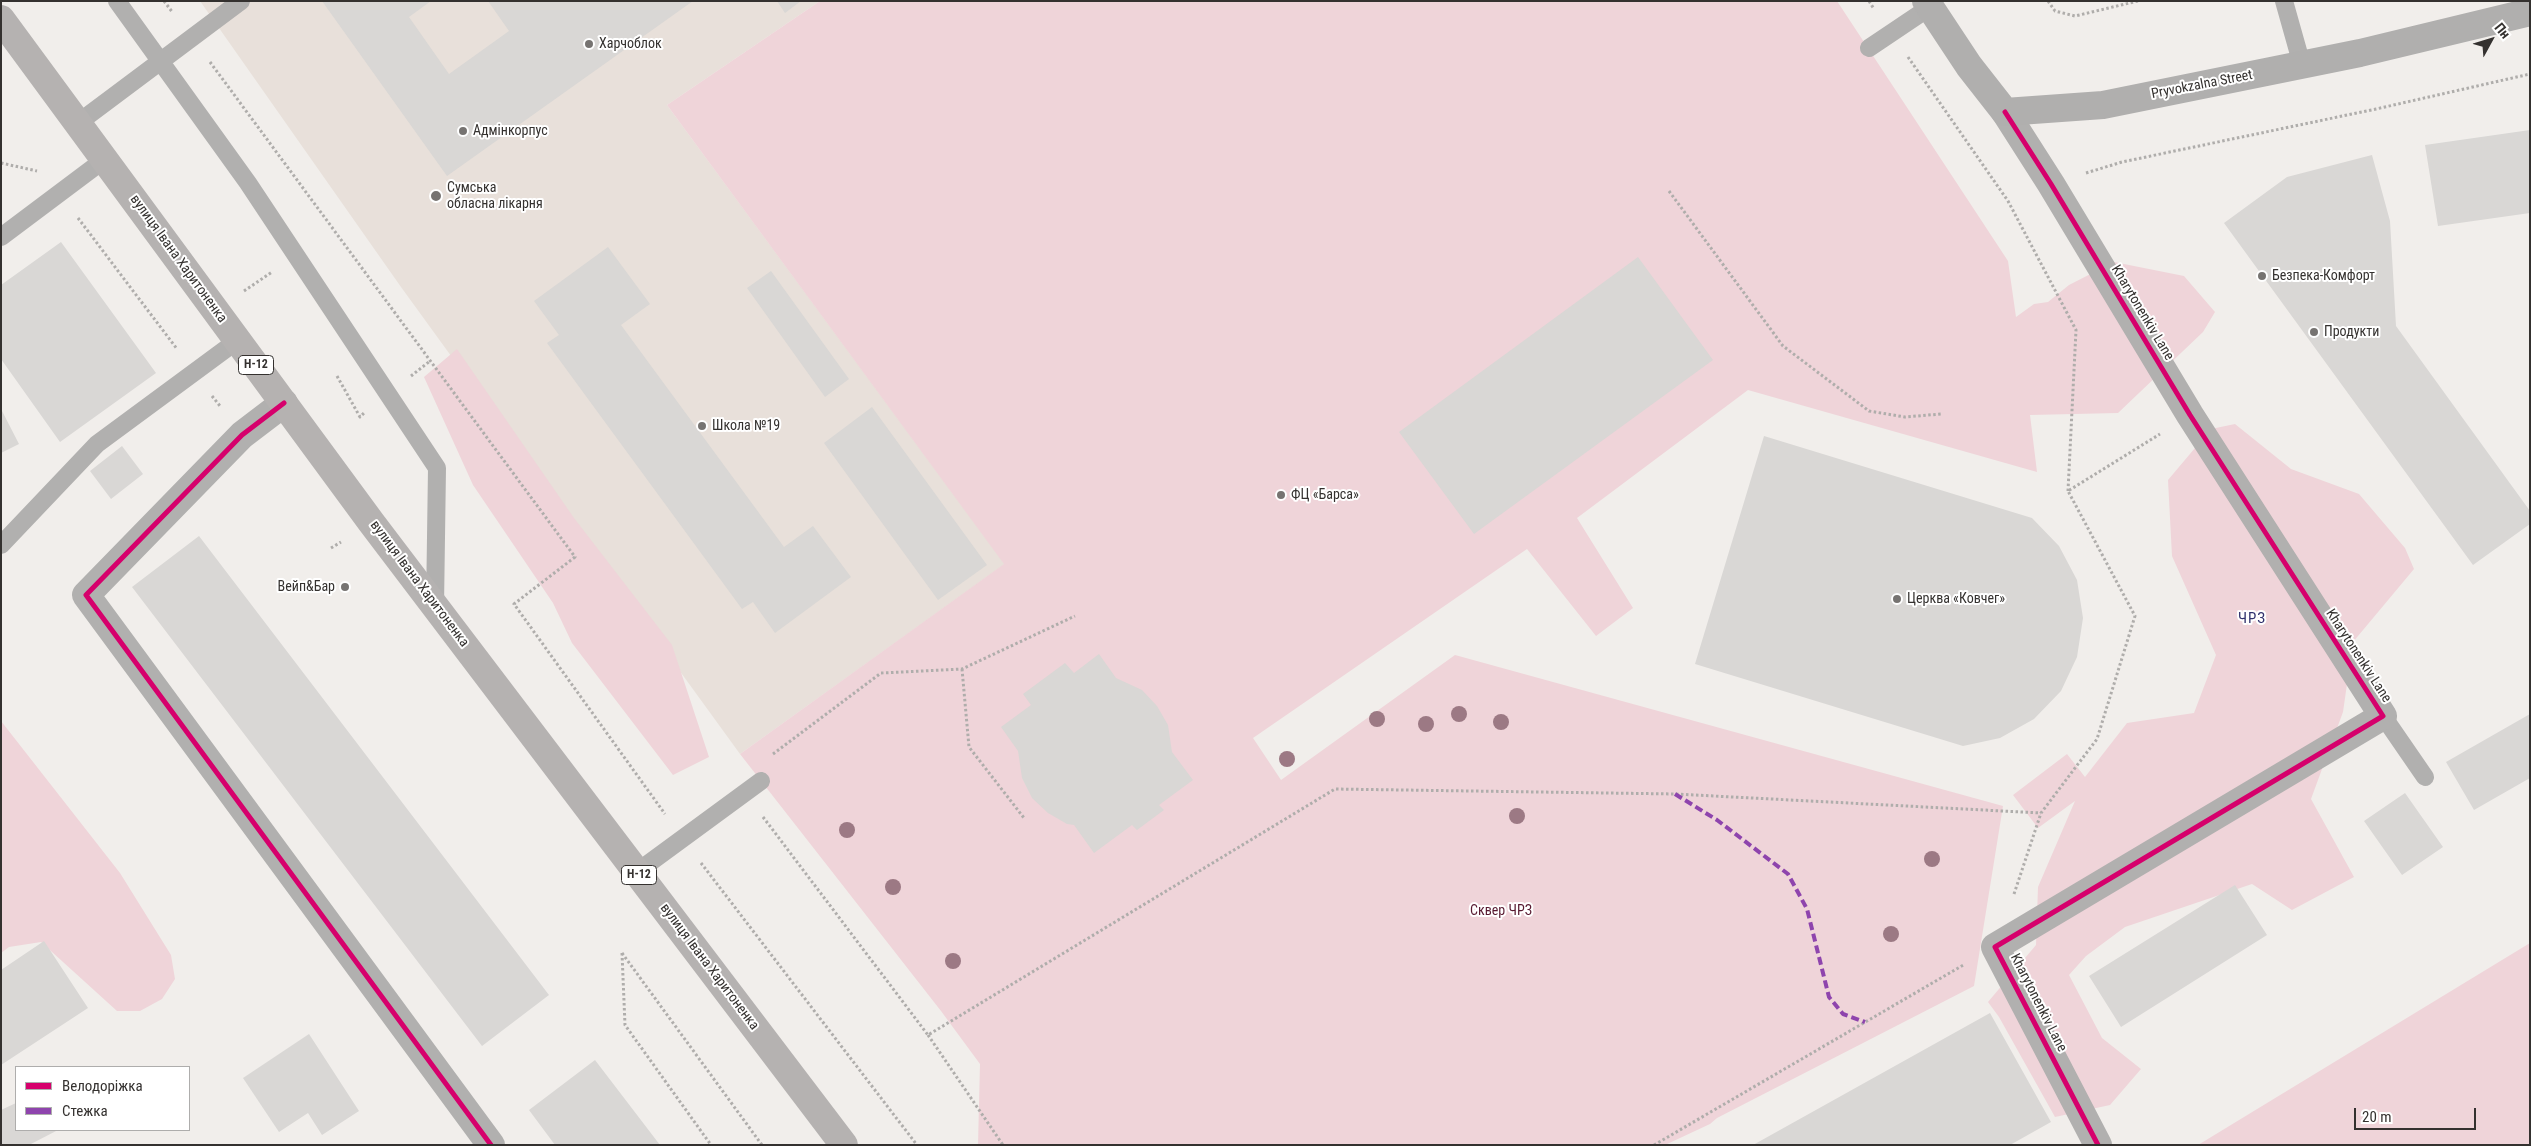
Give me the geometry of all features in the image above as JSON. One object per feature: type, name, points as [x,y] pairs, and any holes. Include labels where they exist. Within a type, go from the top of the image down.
[{"type":"main road","points":[[1928,4],[1968,66],[2005,112]]},
{"type":"main road","name":"Pryvokzalna Street","points":[[2005,112],[2102,104],[2360,53],[2530,12]]},
{"type":"main road","name":"вулиця Івана Харитоненка","points":[[1,19],[435,606],[844,1145]]},
{"type":"street","name":"Kharytonenkiv Lane","points":[[2005,112],[2051,184],[2190,415],[2383,716],[1995,946],[2098,1145]]},
{"type":"street","points":[[284,403],[242,435],[86,595],[491,1145]]},
{"type":"lane","points":[[117,1],[248,183],[437,468],[435,606]]},
{"type":"lane","points":[[78,123],[241,1]]},
{"type":"lane","points":[[2284,1],[2302,65]]},
{"type":"lane","points":[[1869,48],[1928,4]]},
{"type":"lane","points":[[1,237],[105,159]]},
{"type":"lane","points":[[1,545],[97,444],[238,340]]},
{"type":"lane","points":[[2383,716],[2425,777]]},
{"type":"lane","points":[[636,872],[761,780]]},
{"type":"path","points":[[164,1],[575,557],[514,604],[682,838],[917,1145]]},
{"type":"path","points":[[1654,1145],[1995,946],[2038,828],[2041,813],[2097,739],[2134,616],[2068,491],[2076,330],[2008,201],[1868,1]]},
{"type":"path","points":[[2048,1],[2055,11],[2075,16],[2138,1]]},
{"type":"path","points":[[2008,201],[2051,184],[2122,162],[2376,110],[2530,74]]},
{"type":"path","points":[[1,163],[43,172],[242,435]]},
{"type":"path","points":[[1669,192],[1783,346],[1869,410],[1906,416],[1941,414]]},
{"type":"path","points":[[216,311],[275,270]]},
{"type":"path","points":[[335,374],[360,417]]},
{"type":"path","points":[[2068,491],[2190,415]]},
{"type":"path","points":[[761,780],[764,760],[881,673],[962,668],[1076,616]]},
{"type":"path","points":[[962,668],[969,747],[1024,818]]},
{"type":"path","points":[[928,1035],[1335,789],[1675,794],[2041,813]]},
{"type":"path","points":[[745,792],[928,1035],[1003,1145]]},
{"type":"path","points":[[711,1145],[625,1025],[622,953],[762,1145]]},
{"type":"shaded area","name":"Школа №19","points":[[200,1],[820,1],[667,105],[1005,564],[740,754],[401,287]]},
{"type":"green space","name":"ФЦ «Барса»","points":[[820,1],[1837,1],[2008,261],[2016,317],[2034,304],[2048,302],[2069,285],[2114,262],[2184,276],[2215,312],[2203,332],[2118,413],[2030,415],[2037,472],[1748,390],[1577,518],[1633,608],[1596,636],[1527,549],[1253,738],[1281,780],[1455,655],[2003,806],[1974,986],[1717,1118],[1710,1124],[1665,1145],[978,1145],[980,1064],[941,1011],[740,754],[1004,564],[667,105]]},
{"type":"green space","points":[[457,349],[574,518],[672,645],[709,757],[673,775],[572,643],[553,603],[473,485],[424,377]]},
{"type":"green space","points":[[2235,424],[2291,469],[2359,494],[2405,548],[2414,569],[2353,642],[2343,712],[2311,799],[2354,877],[2292,910],[2252,884],[2125,927],[2086,956],[2069,975],[2102,1038],[2141,1069],[2110,1105],[2055,1117],[1999,1017],[1988,1002],[2036,945],[2038,887],[2075,801],[2038,828],[2013,795],[2067,754],[2085,777],[2127,723],[2194,713],[2216,655],[2172,556],[2168,480],[2211,429]]},
{"type":"green space","points":[[1,721],[120,873],[171,955],[175,979],[162,999],[140,1011],[117,1011],[41,942],[9,947],[1,953]]},
{"type":"green space","points":[[2530,943],[2530,1145],[2198,1145]]},
{"type":"building","name":"Адмінкорпус","points":[[322,1],[431,1],[409,17],[449,74],[509,31],[488,1],[693,1],[447,176]]},
{"type":"building","points":[[777,1],[801,1],[785,13]]},
{"type":"building","points":[[2530,130],[2530,213],[2438,226],[2425,145]]},
{"type":"building","points":[[2372,155],[2390,221],[2396,326],[2530,511],[2530,524],[2473,565],[2224,223],[2287,177]]},
{"type":"building","points":[[61,242],[156,373],[60,442],[1,359],[1,285]]},
{"type":"building","points":[[608,247],[650,304],[621,325],[784,547],[813,526],[851,577],[775,633],[753,602],[742,609],[547,343],[559,335],[534,301]]},
{"type":"building","points":[[1638,257],[1713,360],[1474,534],[1399,432]]},
{"type":"building","points":[[771,271],[849,379],[825,397],[747,288]]},
{"type":"building","points":[[872,407],[987,565],[938,600],[824,443]]},
{"type":"building","points":[[1,409],[19,444],[1,453]]},
{"type":"building","name":"Церква «Ковчег»","points":[[1764,436],[2032,518],[2059,546],[2077,580],[2083,618],[2077,657],[2061,691],[2034,719],[2000,738],[1963,746],[1695,664]]},
{"type":"building","points":[[122,446],[143,474],[111,499],[90,471]]},
{"type":"building","points":[[199,536],[549,995],[482,1046],[132,587]]},
{"type":"building","points":[[1099,654],[1116,678],[1142,690],[1157,706],[1168,725],[1172,752],[1193,780],[1159,805],[1164,810],[1137,830],[1132,825],[1094,853],[1074,825],[1067,824],[1048,813],[1032,798],[1022,778],[1018,751],[1001,727],[1031,705],[1023,694],[1065,663],[1074,673]]},
{"type":"building","points":[[2530,714],[2530,778],[2474,810],[2446,762]]},
{"type":"building","points":[[2405,793],[2443,847],[2402,875],[2364,821]]},
{"type":"building","points":[[2235,885],[2267,935],[2121,1027],[2089,976]]},
{"type":"building","points":[[44,941],[88,1008],[1,1065],[1,970]]},
{"type":"building","points":[[1990,1013],[2051,1122],[2010,1145],[1753,1145]]},
{"type":"building","points":[[309,1034],[359,1111],[322,1135],[308,1113],[279,1132],[243,1078]]},
{"type":"building","points":[[595,1060],[660,1145],[555,1145],[529,1110]]},
{"type":"building","points":[[15,1103],[15,1131],[56,1131],[29,1145],[1,1145],[1,1110]]},
{"type":"marked path","points":[[1675,794],[1717,820],[1788,874],[1807,909],[1829,997],[1843,1014],[1865,1022]]},
{"type":"cycle path","points":[[2005,112],[2051,184],[2190,415],[2383,716],[1995,947],[2098,1145]]},
{"type":"cycle path","points":[[284,403],[242,435],[86,595],[491,1145]]},
{"type":"place","name":"Харчоблок","points":[[589,44]]},
{"type":"place","name":"Адмінкорпус","points":[[463,131]]},
{"type":"place","name":"Сумська обласна лікарня","points":[[436,196]]},
{"type":"place","name":"Безпека-Комфорт","points":[[2262,276]]},
{"type":"place","name":"Продукти","points":[[2314,332]]},
{"type":"place","name":"Школа №19","points":[[702,426]]},
{"type":"place","name":"ФЦ «Барса»","points":[[1281,495]]},
{"type":"place","name":"Вейп&Бар","points":[[345,587]]},
{"type":"place","name":"Церква «Ковчег»","points":[[1897,599]]},
{"type":"district","name":"ЧРЗ","points":[[2252,619]]},
{"type":"park label","name":"Сквер ЧРЗ","points":[[1501,911]]}]
